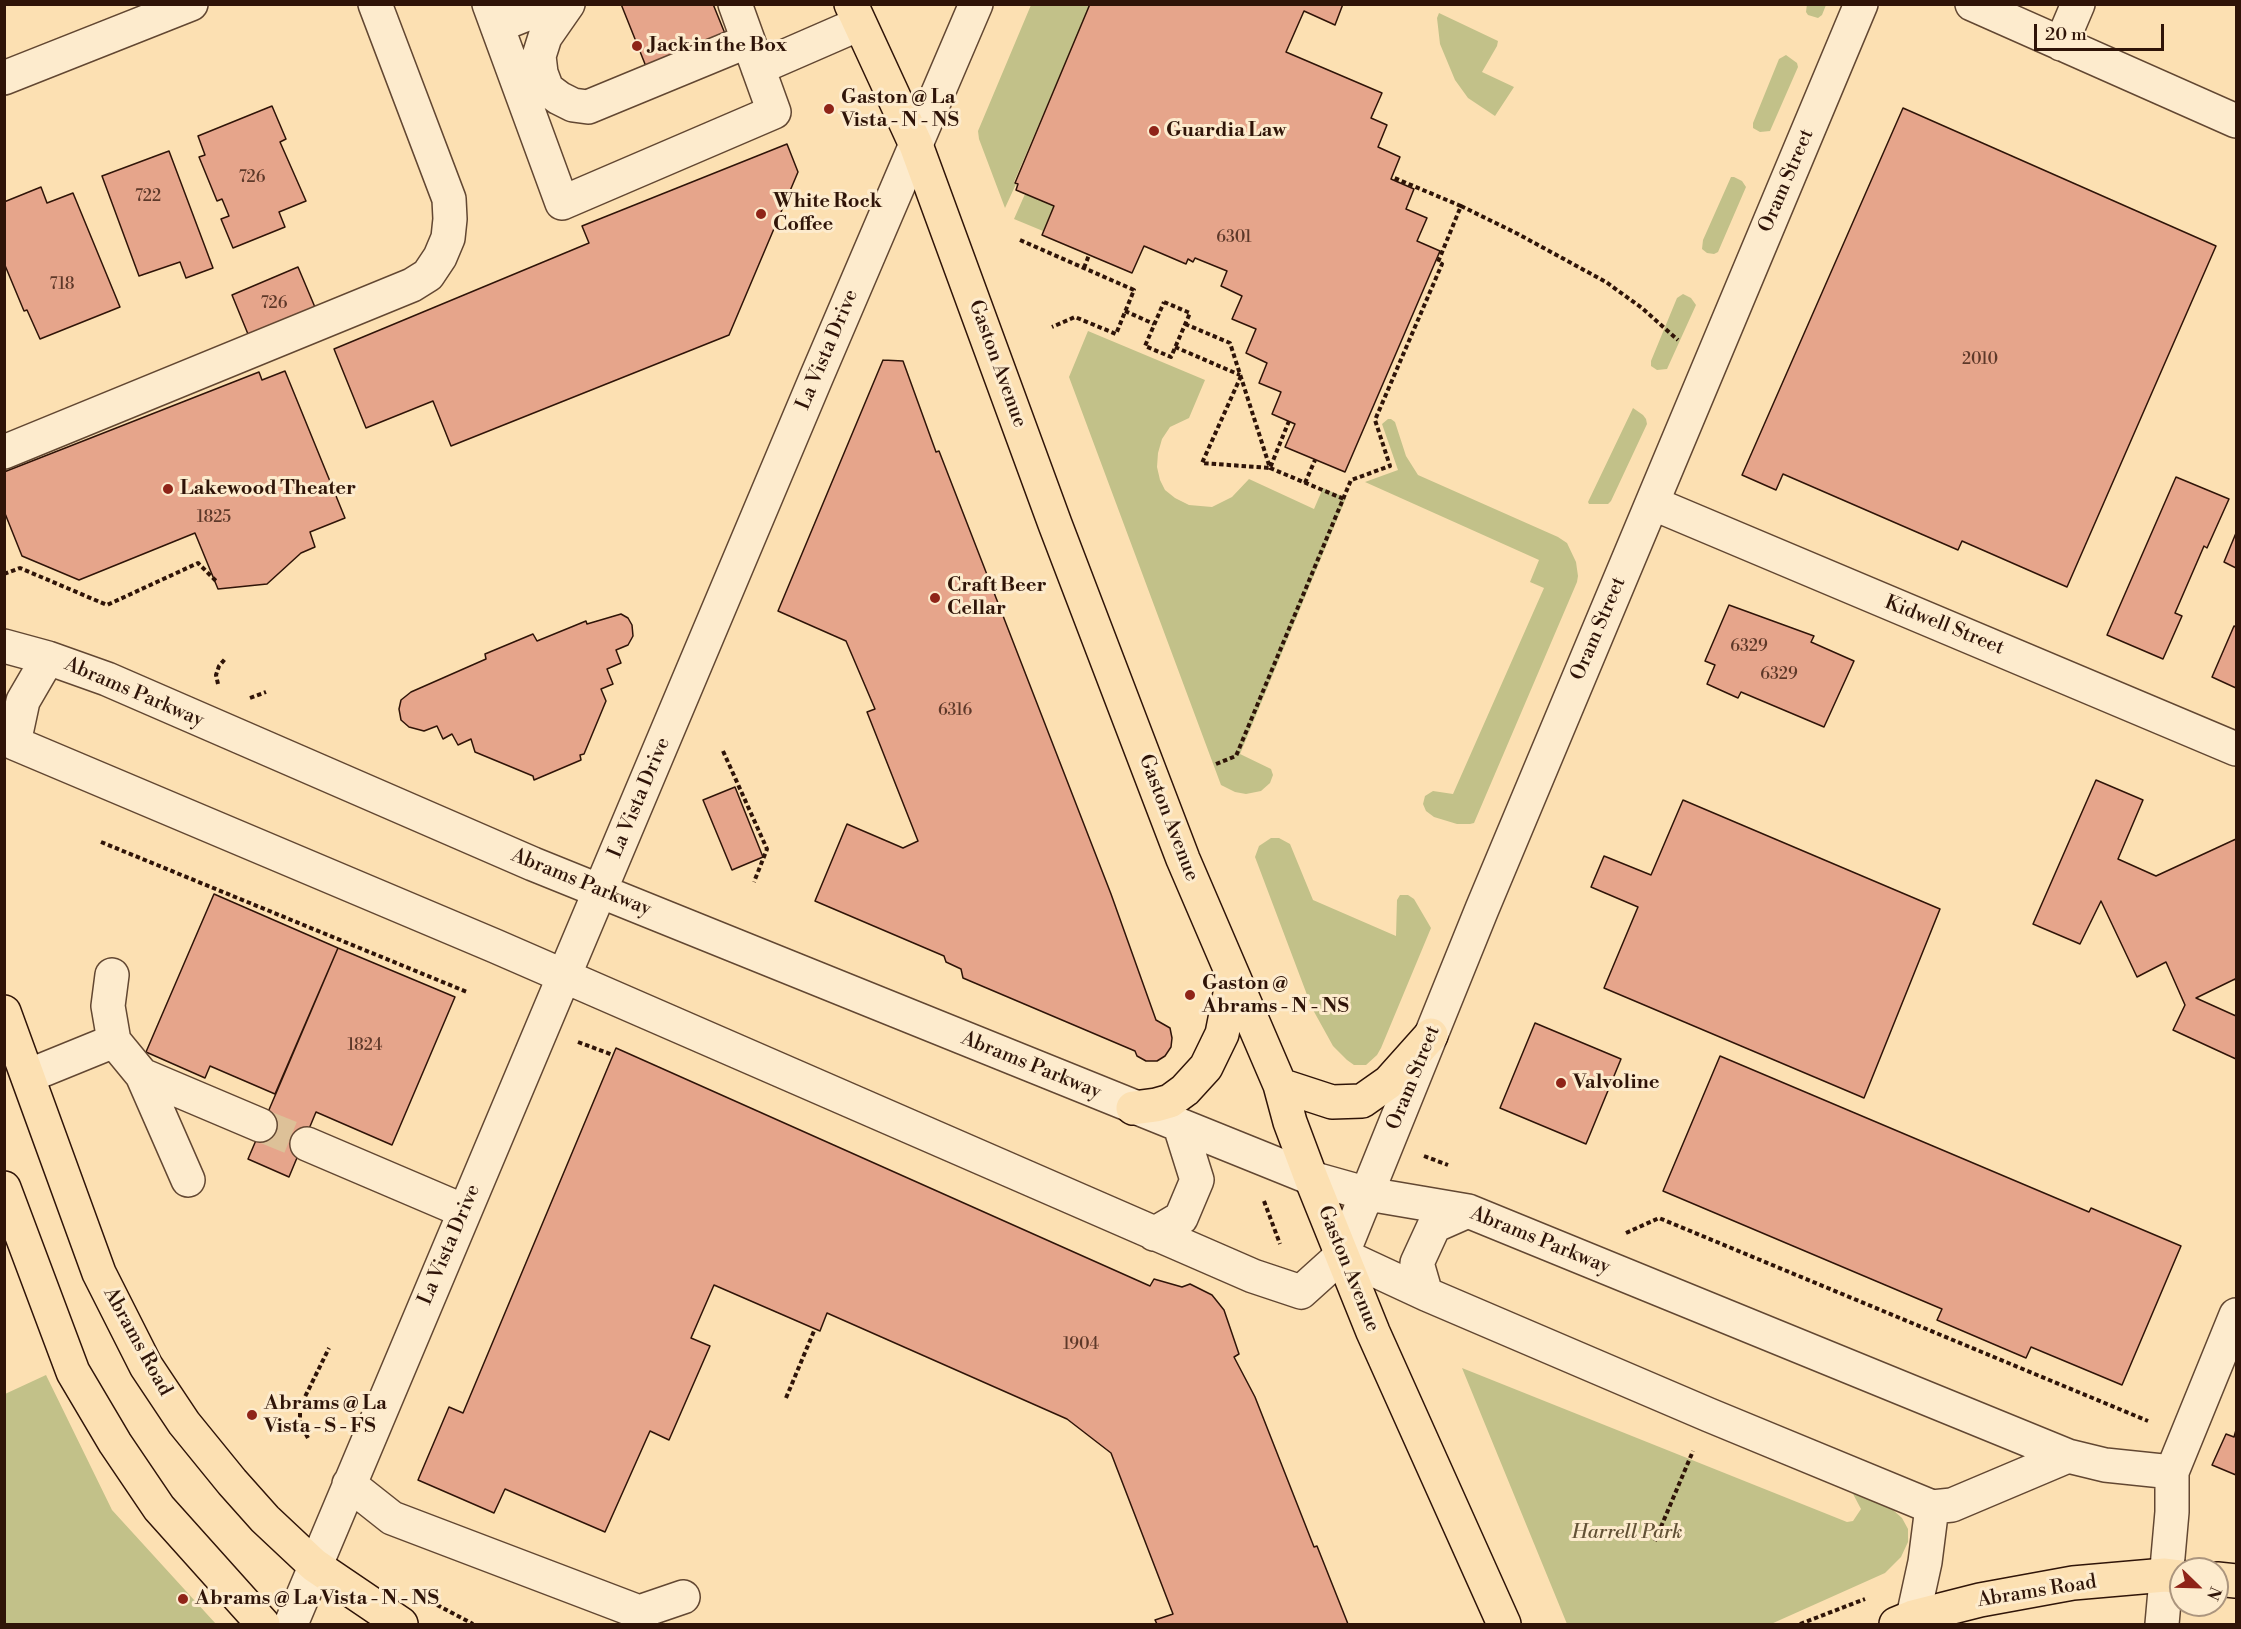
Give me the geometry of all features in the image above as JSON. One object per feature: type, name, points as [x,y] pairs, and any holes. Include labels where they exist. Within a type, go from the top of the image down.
[{"type":"main road","name":"Gaston Avenue","points":[[855,14],[916,145],[1055,524],[1179,848],[1280,1085],[1290,1122],[1342,1255],[1378,1343],[1504,1624]]},
{"type":"main road","points":[[1133,1107],[1170,1101],[1185,1090],[1206,1067],[1222,1034],[1233,979]]},
{"type":"main road","name":"Abrams Road","points":[[4,1012],[99,1273],[146,1366],[184,1423],[232,1482],[266,1519],[314,1565],[401,1624]]},
{"type":"main road","points":[[1280,1085],[1332,1102],[1362,1101],[1389,1082],[1431,1035]]},
{"type":"main road","points":[[4,1188],[74,1372],[115,1443],[159,1508],[263,1624]]},
{"type":"main road","name":"Abrams Road","points":[[1904,1621],[1980,1599],[2073,1583],[2169,1576]]},
{"type":"street","points":[[4,78],[152,12],[191,4]]},
{"type":"street","points":[[4,452],[412,285],[428,275],[440,257],[448,238],[449,199],[375,4]]},
{"type":"street","points":[[552,4],[493,15],[562,203],[774,112],[735,4]]},
{"type":"street","points":[[568,4],[545,37],[539,56],[541,73],[547,89],[559,98],[573,105],[588,107],[753,54],[855,14]]},
{"type":"street","name":"La Vista Drive","points":[[291,1624],[976,4]]},
{"type":"street","name":"Oram Street","points":[[1342,1255],[1484,903],[1861,4]]},
{"type":"street","points":[[1972,4],[2236,121]]},
{"type":"street","points":[[2061,44],[2078,4]]},
{"type":"street","name":"Kidwell Street","points":[[1652,503],[2236,749]]},
{"type":"street","name":"Abrams Parkway","points":[[4,646],[48,658],[107,679],[600,891],[1311,1178],[1368,1194],[1468,1210],[2068,1456],[2105,1465],[2172,1472]]},
{"type":"street","points":[[48,658],[23,701],[9,744],[564,976],[1253,1276],[1301,1292],[1342,1255],[1426,1294],[1709,1415],[1932,1507],[1952,1505],[2068,1456]]},
{"type":"street","points":[[112,975],[108,1006],[114,1041],[142,1075],[188,1180]]},
{"type":"street","points":[[28,1076],[114,1041]]},
{"type":"street","points":[[142,1075],[260,1125]]},
{"type":"street","points":[[1154,1234],[1181,1218],[1197,1180],[1180,1126]]},
{"type":"street","points":[[307,1144],[464,1211]]},
{"type":"street","points":[[1426,1294],[1417,1263],[1434,1226],[1468,1210]]},
{"type":"street","points":[[2173,1557],[2172,1472],[2236,1315]]},
{"type":"street","points":[[349,1484],[392,1518],[639,1612],[683,1597]]},
{"type":"street","points":[[1904,1621],[1925,1562],[1932,1507]]},
{"type":"street","points":[[2162,1624],[2169,1593]]},
{"type":"path","points":[[1392,177],[1461,206],[1529,239],[1606,282],[1642,308],[1678,340]]},
{"type":"path","points":[[1216,764],[1236,756],[1351,480],[1390,466],[1375,420],[1442,264],[1437,262],[1461,206]]},
{"type":"path","points":[[1020,240],[1134,290],[1116,334],[1075,317],[1052,327]]},
{"type":"path","points":[[1084,268],[1089,255]]},
{"type":"path","points":[[1164,302],[1190,313],[1185,324],[1171,357],[1145,346],[1164,302]]},
{"type":"path","points":[[1125,312],[1154,324]]},
{"type":"path","points":[[1185,324],[1230,343],[1270,468]]},
{"type":"path","points":[[1175,347],[1241,375]]},
{"type":"path","points":[[1241,375],[1202,464],[1270,468],[1344,499]]},
{"type":"path","points":[[1270,468],[1289,422]]},
{"type":"path","points":[[1305,483],[1315,460]]},
{"type":"path","points":[[4,574],[20,568],[107,605],[198,563],[216,581]]},
{"type":"path","points":[[723,751],[766,849],[754,882]]},
{"type":"path","points":[[101,842],[466,992]]},
{"type":"path","points":[[578,1042],[613,1055]]},
{"type":"path","points":[[1262,1198],[1284,1254]]},
{"type":"path","points":[[1623,1234],[1659,1218],[2148,1421]]},
{"type":"path","points":[[786,1398],[814,1331]]},
{"type":"path","points":[[308,1438],[300,1423],[300,1407],[328,1348]]},
{"type":"path","points":[[1655,1541],[1709,1415]]},
{"type":"green space","points":[[1807,4],[1826,5],[1822,15],[1818,18],[1808,15]]},
{"type":"green space","points":[[1031,5],[1090,5],[1005,208],[978,131]]},
{"type":"green space","points":[[1439,13],[1498,41],[1482,72],[1514,87],[1495,116],[1468,98],[1455,80],[1440,44],[1437,18]]},
{"type":"green space","points":[[1786,55],[1797,63],[1798,67],[1770,131],[1760,132],[1753,128],[1753,123],[1779,59]]},
{"type":"green space","points":[[1731,177],[1742,181],[1746,187],[1718,252],[1707,253],[1702,249],[1703,240]]},
{"type":"green space","points":[[1025,194],[1054,206],[1043,231],[1014,219]]},
{"type":"green space","points":[[1683,294],[1691,298],[1696,305],[1667,369],[1657,370],[1651,366],[1651,361],[1677,298]]},
{"type":"green space","points":[[1088,331],[1205,380],[1189,418],[1170,427],[1162,439],[1158,453],[1157,467],[1160,480],[1165,490],[1175,498],[1189,505],[1212,507],[1232,497],[1249,479],[1314,509],[1323,488],[1346,498],[1240,754],[1271,769],[1273,775],[1270,783],[1261,791],[1246,794],[1235,792],[1221,785],[1069,377]]},
{"type":"green space","points":[[1633,408],[1643,415],[1647,424],[1611,501],[1608,504],[1589,504],[1588,502]]},
{"type":"green space","points":[[1388,419],[1395,422],[1406,456],[1418,475],[1558,537],[1567,543],[1576,562],[1577,582],[1474,823],[1470,824],[1457,824],[1434,817],[1426,811],[1423,804],[1425,796],[1433,791],[1453,794],[1544,588],[1530,582],[1539,560],[1365,482],[1398,470],[1382,424]]},
{"type":"green space","points":[[1271,838],[1279,838],[1290,844],[1313,900],[1396,936],[1397,900],[1400,895],[1408,895],[1414,899],[1431,928],[1381,1048],[1366,1065],[1354,1065],[1333,1046],[1312,1008],[1255,857],[1259,846]]},
{"type":"green space","name":"Harrell Park","points":[[1462,1368],[1847,1522],[1853,1521],[1861,1509],[1852,1492],[1893,1510],[1902,1518],[1908,1529],[1908,1542],[1901,1557],[1885,1573],[1771,1624],[1567,1624]]},
{"type":"green space","points":[[46,1375],[112,1510],[216,1624],[5,1624],[5,1394]]},
{"type":"building","points":[[621,4],[713,4],[730,46],[651,79]]},
{"type":"building","points":[[1090,4],[1343,4],[1335,25],[1304,11],[1286,52],[1382,93],[1371,118],[1387,125],[1378,147],[1400,157],[1391,179],[1414,189],[1406,209],[1427,218],[1417,241],[1440,251],[1345,472],[1285,447],[1295,424],[1272,414],[1281,392],[1259,383],[1267,363],[1246,353],[1256,329],[1232,319],[1242,296],[1221,286],[1227,271],[1195,258],[1193,262],[1188,259],[1186,264],[1144,246],[1132,273],[1042,235],[1054,206],[1016,190],[1018,184],[1015,183]]},
{"type":"building","points":[[272,106],[286,139],[280,142],[306,201],[279,212],[285,227],[233,248],[221,219],[229,216],[222,199],[217,201],[199,157],[205,155],[198,136]]},
{"type":"building","points":[[1903,108],[2216,246],[2067,587],[1962,541],[1958,550],[1783,474],[1776,490],[1742,475]]},
{"type":"building","points":[[787,144],[798,172],[729,335],[451,446],[433,401],[366,428],[334,349],[589,243],[582,226]]},
{"type":"building","points":[[169,151],[213,268],[186,278],[180,262],[139,276],[102,176]]},
{"type":"building","points":[[41,187],[47,203],[73,193],[120,307],[40,339],[27,310],[24,311],[4,263],[4,202]]},
{"type":"building","points":[[298,267],[317,312],[250,339],[232,295]]},
{"type":"building","points":[[883,360],[903,361],[936,452],[939,451],[1111,894],[1156,1020],[1170,1028],[1171,1047],[1165,1056],[1157,1061],[1146,1061],[1137,1056],[1135,1051],[963,978],[961,969],[946,962],[944,956],[815,901],[847,824],[903,848],[918,841],[867,712],[875,709],[846,641],[778,611]]},
{"type":"building","name":"Lakewood Theater","points":[[285,371],[345,518],[310,532],[315,547],[301,553],[267,584],[218,589],[195,533],[79,580],[22,556],[4,511],[4,472],[259,372],[262,380]]},
{"type":"building","points":[[2176,477],[2229,499],[2207,548],[2204,546],[2175,613],[2182,616],[2163,659],[2107,635]]},
{"type":"building","points":[[2236,533],[2236,568],[2224,562]]},
{"type":"building","points":[[1729,605],[1814,636],[1811,642],[1854,661],[1824,727],[1741,692],[1738,698],[1707,684],[1715,665],[1705,661]]},
{"type":"building","points":[[621,614],[628,618],[632,625],[633,636],[628,645],[616,650],[621,663],[607,669],[613,684],[601,689],[606,701],[584,754],[580,755],[581,760],[534,780],[533,776],[475,752],[471,739],[458,745],[452,734],[443,739],[437,726],[424,731],[409,727],[401,720],[399,709],[401,700],[411,692],[486,659],[485,654],[533,634],[537,641],[586,621],[587,624]]},
{"type":"building","points":[[2234,626],[2236,627],[2236,688],[2212,677]]},
{"type":"building","points":[[2096,780],[2143,800],[2118,859],[2156,876],[2236,839],[2236,981],[2235,979],[2196,998],[2236,1016],[2236,1059],[2173,1030],[2185,1005],[2166,962],[2137,977],[2101,901],[2080,944],[2033,924]]},
{"type":"building","points":[[735,787],[763,857],[732,870],[703,800]]},
{"type":"building","points":[[1683,800],[1940,909],[1864,1098],[1604,988],[1638,907],[1591,887],[1604,856],[1651,875]]},
{"type":"building","points":[[214,894],[338,948],[275,1094],[210,1066],[205,1078],[146,1052]]},
{"type":"building","points":[[338,948],[455,997],[392,1145],[316,1112],[289,1177],[248,1159]]},
{"type":"building","name":"Valvoline","points":[[1535,1023],[1621,1059],[1586,1144],[1500,1108]]},
{"type":"building","points":[[616,1048],[1150,1286],[1154,1279],[1182,1287],[1190,1284],[1212,1295],[1224,1310],[1239,1354],[1234,1357],[1255,1397],[1314,1547],[1317,1546],[1348,1624],[1157,1624],[1155,1620],[1173,1614],[1111,1453],[1067,1419],[827,1313],[820,1331],[714,1285],[691,1338],[710,1346],[669,1440],[650,1431],[605,1532],[505,1489],[494,1513],[418,1480],[449,1407],[463,1413]]},
{"type":"building","points":[[1720,1056],[2089,1212],[2091,1208],[2181,1246],[2122,1385],[2031,1347],[2026,1358],[1937,1320],[1942,1309],[1663,1191]]},
{"type":"building","points":[[2236,1430],[2236,1475],[2212,1465],[2226,1434],[2234,1437]]},
{"type":"tunnel","points":[[260,1125],[307,1144]]},
{"type":"place","name":"Jack in the Box","points":[[637,46]]},
{"type":"place","name":"Gaston @ La Vista - N - NS","points":[[829,109]]},
{"type":"place","name":"Guardia Law","points":[[1154,131]]},
{"type":"place","name":"White Rock Coffee","points":[[761,214]]},
{"type":"place","name":"Lakewood Theater","points":[[168,489]]},
{"type":"place","name":"Craft Beer Cellar","points":[[935,598]]},
{"type":"place","name":"Gaston @ Abrams - N - NS","points":[[1190,995]]},
{"type":"place","name":"Valvoline","points":[[1561,1083]]},
{"type":"place","name":"Abrams @ La Vista - S - FS","points":[[252,1415]]},
{"type":"place","name":"Abrams @ La Vista - N - NS","points":[[183,1599]]}]
